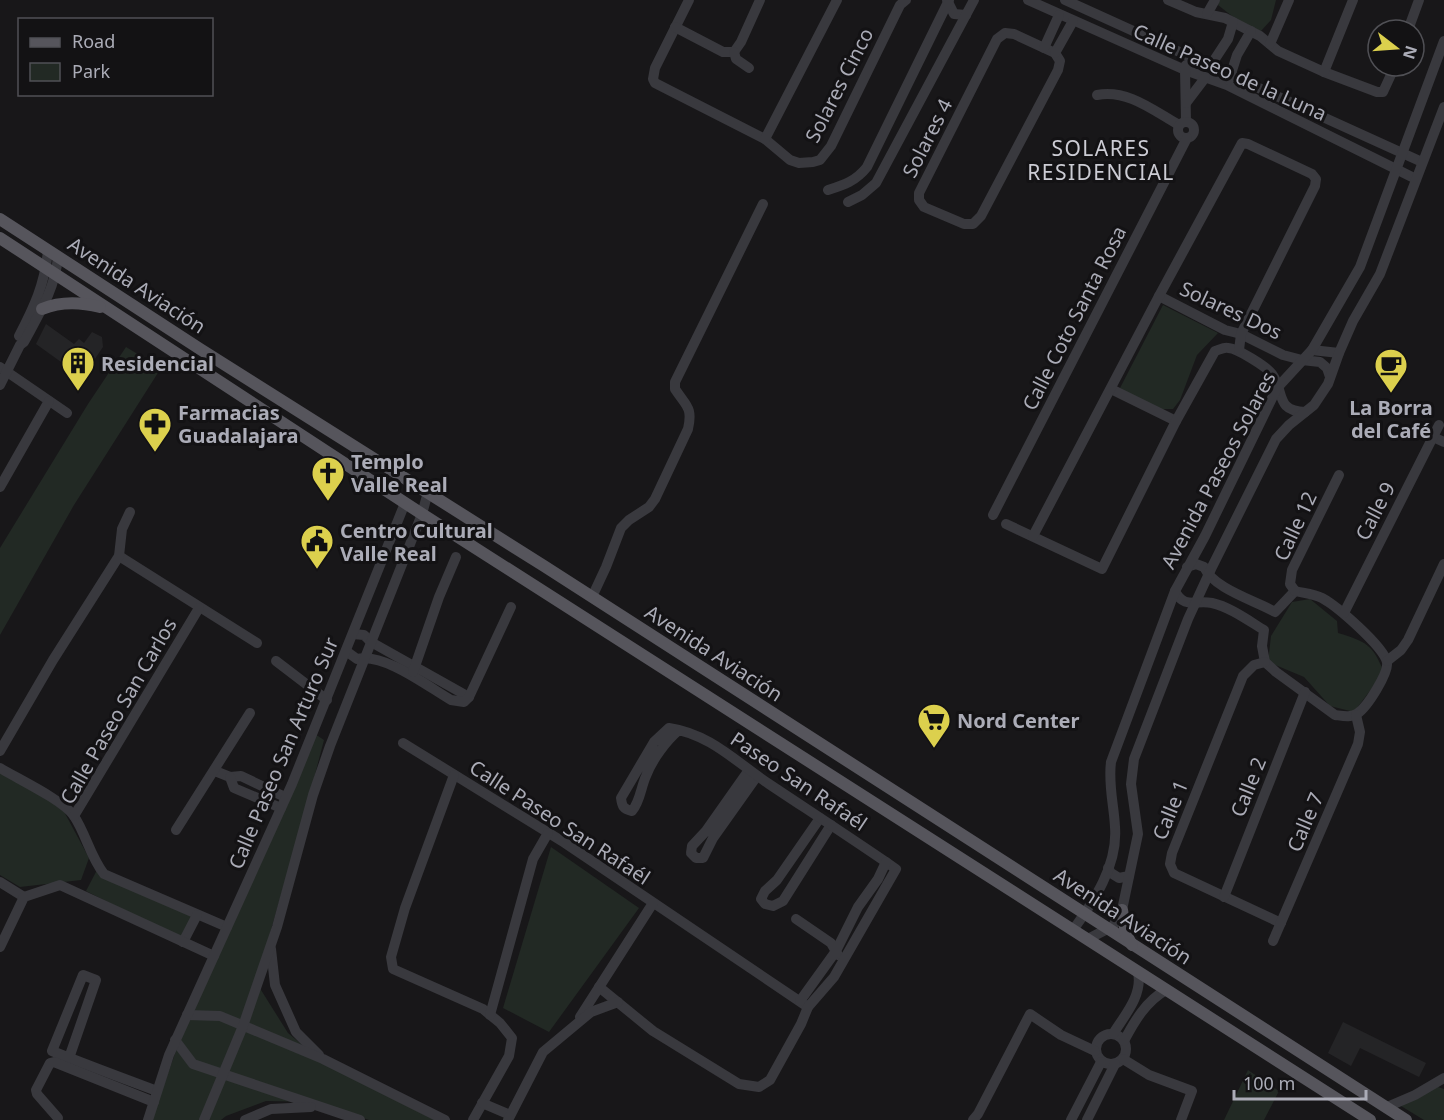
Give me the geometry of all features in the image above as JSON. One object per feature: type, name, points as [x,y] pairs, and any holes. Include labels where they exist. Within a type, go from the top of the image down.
[{"type":"main road","name":"Avenida Aviación","points":[[0,219],[1406,1120]]},
{"type":"main road","name":"Avenida Aviación","points":[[0,238],[422,514],[1370,1120]]},
{"type":"main road","points":[[39,307],[87,303],[110,310]]},
{"type":"main road","points":[[1122,910],[1126,934],[1132,946]]},
{"type":"main road","points":[[1224,1027],[1235,1011]]},
{"type":"street","name":"Solares Cinco","points":[[689,0],[655,68],[653,79],[655,83],[765,139],[790,160],[806,163],[820,159],[831,146],[902,2]]},
{"type":"street","points":[[734,52],[760,0]]},
{"type":"street","points":[[765,139],[837,0]]},
{"type":"street","points":[[948,0],[954,14],[966,15]]},
{"type":"street","points":[[828,190],[859,176],[867,167],[948,0]]},
{"type":"street","points":[[848,202],[862,195],[876,183],[974,0]]},
{"type":"street","name":"Calle Paseo de la Luna","points":[[1028,0],[1185,70],[1227,85],[1416,179]]},
{"type":"street","name":"Calle Paseo de la Luna","points":[[1065,0],[1422,162]]},
{"type":"street","points":[[1168,0],[1196,12],[1224,18],[1251,31],[1278,51],[1324,72],[1377,92],[1383,92],[1389,78]]},
{"type":"street","points":[[1207,14],[1215,0]]},
{"type":"street","points":[[1270,45],[1289,0]]},
{"type":"street","points":[[1324,72],[1353,0]]},
{"type":"street","points":[[1412,18],[1419,0]]},
{"type":"street","points":[[1044,48],[1059,15]]},
{"type":"street","name":"Solares 4","points":[[1055,53],[1073,21]]},
{"type":"street","points":[[1211,65],[1228,39],[1233,22]]},
{"type":"street","points":[[675,27],[723,52],[734,52]]},
{"type":"street","points":[[1227,85],[1237,55],[1251,31]]},
{"type":"street","name":"Solares 4","points":[[1005,33],[1014,34],[1044,48],[1055,53],[1060,61],[1058,70],[981,216],[973,224],[964,224],[924,207],[919,200],[919,193],[997,39],[1005,33]]},
{"type":"street","name":"Avenida Paseos Solares","points":[[1073,930],[1085,914],[1108,868],[1115,841],[1110,789],[1112,762],[1175,591],[1205,536],[1277,388],[1312,350],[1360,267],[1444,41]]},
{"type":"street","points":[[734,52],[736,59],[749,68]]},
{"type":"street","name":"Calle Coto Santa Rosa","points":[[993,515],[1186,138],[1192,136],[1195,128],[1192,123],[1183,123],[1186,103],[1185,70],[1190,55]]},
{"type":"street","points":[[1186,103],[1205,78]]},
{"type":"street","points":[[1097,95],[1124,94],[1183,123]]},
{"type":"street","name":"Avenida Paseos Solares","points":[[1108,930],[1117,921],[1122,910],[1138,834],[1131,783],[1134,759],[1196,601],[1276,439],[1314,405],[1328,384],[1353,321],[1380,274],[1444,106]]},
{"type":"street","points":[[887,126],[902,135]]},
{"type":"street","points":[[1159,296],[1242,143],[1312,174],[1316,179],[1315,186],[1241,334],[1239,350]]},
{"type":"street","points":[[592,597],[621,528],[628,520],[656,500],[688,429],[689,408],[675,389],[675,382],[763,204]]},
{"type":"street","points":[[0,385],[3,369],[24,342],[39,307],[51,272],[53,254]]},
{"type":"street","name":"Solares Dos","points":[[1033,536],[1159,296],[1226,330],[1241,334],[1283,355],[1302,360]]},
{"type":"street","name":"Solares Dos","points":[[1176,421],[1215,351],[1227,347],[1239,350],[1270,372],[1277,388]]},
{"type":"street","points":[[1312,350],[1339,353]]},
{"type":"street","points":[[1270,372],[1283,355]]},
{"type":"street","points":[[1302,360],[1320,362],[1327,368],[1330,377]]},
{"type":"street","points":[[3,369],[67,413]]},
{"type":"street","points":[[1006,524],[1102,569],[1176,421],[1111,388]]},
{"type":"street","points":[[1277,388],[1287,408],[1294,412],[1305,412]]},
{"type":"street","points":[[0,486],[50,401]]},
{"type":"street","name":"Calle 9","points":[[1344,613],[1439,425]]},
{"type":"street","points":[[1433,436],[1444,442]]},
{"type":"street","name":"Calle 12","points":[[1295,591],[1290,584],[1292,570],[1339,475]]},
{"type":"street","name":"Calle Paseo San Arturo Sur","points":[[204,1120],[243,1026],[271,946],[311,801],[330,746],[422,514],[428,492]]},
{"type":"street","name":"Calle Paseo San Arturo Sur","points":[[148,1120],[175,1040],[315,729],[405,503]]},
{"type":"street","points":[[0,751],[53,660],[119,556],[122,529],[130,512]]},
{"type":"street","name":"Calle Paseo San Carlos","points":[[119,556],[257,643]]},
{"type":"street","points":[[384,557],[402,564]]},
{"type":"street","points":[[413,672],[439,597],[456,557]]},
{"type":"street","points":[[1175,591],[1179,599],[1187,603],[1196,601],[1214,604],[1264,630],[1262,646],[1265,662],[1335,715],[1347,717],[1356,715],[1377,689],[1386,670],[1387,662],[1374,643],[1344,613],[1319,596],[1295,591],[1275,612],[1226,589],[1208,576],[1204,567],[1196,564],[1187,567]]},
{"type":"street","points":[[1387,662],[1401,650],[1408,640],[1444,564]]},
{"type":"street","points":[[353,634],[364,635],[458,702],[465,702],[511,607]]},
{"type":"street","name":"Calle Paseo San Carlos","points":[[199,608],[74,816],[94,861],[104,874],[227,927]]},
{"type":"street","points":[[346,651],[357,659],[379,660],[413,672]]},
{"type":"street","points":[[276,661],[327,700]]},
{"type":"street","name":"Calle 1","points":[[1265,662],[1254,665],[1243,676],[1172,853],[1170,864],[1174,873],[1281,923]]},
{"type":"street","name":"Calle 2","points":[[1224,897],[1305,692]]},
{"type":"street","points":[[176,830],[250,713]]},
{"type":"street","name":"Calle 7","points":[[1273,941],[1358,744],[1360,732],[1356,715]]},
{"type":"street","points":[[669,728],[679,730],[671,737],[646,774],[636,806],[632,811],[626,810],[621,805],[621,798],[654,742],[669,728]]},
{"type":"street","points":[[315,729],[328,735],[330,746]]},
{"type":"street","name":"Paseo San Rafaél","points":[[679,730],[706,739],[896,869],[842,964]]},
{"type":"street","points":[[403,743],[454,775]]},
{"type":"street","points":[[0,768],[65,807],[74,816]]},
{"type":"street","points":[[215,771],[230,777],[241,776],[285,797]]},
{"type":"street","points":[[753,773],[712,838],[703,858],[696,858],[691,853],[693,846],[753,773]]},
{"type":"street","name":"Calle Paseo San Rafaél","points":[[473,1120],[509,1056],[512,1038],[483,1009],[393,969],[391,957],[405,908],[454,775],[548,833],[804,1004]]},
{"type":"street","points":[[230,777],[234,788],[281,808]]},
{"type":"street","points":[[820,818],[777,880],[765,891],[761,899],[765,904],[773,906],[783,901],[831,825]]},
{"type":"street","points":[[490,1015],[533,859],[548,833]]},
{"type":"street","points":[[599,987],[653,1031],[739,1084],[759,1087],[770,1080],[801,1024],[804,1004],[886,862]]},
{"type":"street","points":[[1108,868],[1114,876],[1119,878],[1129,876]]},
{"type":"street","points":[[0,882],[24,897]]},
{"type":"street","points":[[0,946],[24,897],[60,885],[213,956]]},
{"type":"street","points":[[575,1025],[652,903]]},
{"type":"street","points":[[183,942],[197,915]]},
{"type":"street","points":[[796,919],[831,943],[842,964],[834,977],[804,1004]]},
{"type":"street","points":[[1088,939],[1108,930]]},
{"type":"street","points":[[271,946],[275,985],[296,1032],[323,1059]]},
{"type":"street","points":[[823,971],[834,977]]},
{"type":"street","points":[[1113,1034],[1138,991],[1140,980],[1138,973]]},
{"type":"street","points":[[69,1058],[96,980],[83,975],[52,1051],[69,1058],[158,1091]]},
{"type":"street","points":[[1087,1120],[1126,1050],[1124,1041],[1132,1026],[1150,1001],[1166,990]]},
{"type":"street","points":[[482,1103],[509,1118],[543,1052],[591,1012],[618,1002]]},
{"type":"street","points":[[976,1118],[1030,1014],[1061,1035],[1095,1051],[1101,1062],[1107,1065],[1119,1062],[1192,1091],[1181,1120]]},
{"type":"street","points":[[187,1015],[220,1016],[323,1059],[445,1120]]},
{"type":"street","points":[[1095,1051],[1102,1036],[1113,1034],[1124,1041]]},
{"type":"street","points":[[175,1040],[193,1064],[355,1119]]},
{"type":"street","points":[[58,1118],[36,1090],[50,1063],[54,1062],[154,1102]]},
{"type":"street","points":[[1071,1120],[1101,1062]]},
{"type":"street","points":[[1387,1107],[1415,1095],[1444,1078]]},
{"type":"street","points":[[245,1120],[271,1109],[320,1107]]},
{"type":"shaded area","points":[[46,324],[74,344],[79,339],[84,343],[92,332],[102,337],[103,347],[84,375],[70,365],[68,367],[36,344]]},
{"type":"shaded area","points":[[1343,1022],[1426,1063],[1419,1077],[1360,1048],[1351,1066],[1328,1053]]},
{"type":"green space","points":[[1220,0],[1276,0],[1271,20],[1261,31],[1242,24],[1218,5]]},
{"type":"green space","points":[[1163,305],[1218,333],[1197,355],[1180,400],[1173,409],[1155,409],[1120,388]]},
{"type":"green space","points":[[126,347],[161,368],[74,505],[0,635],[0,548],[88,404]]},
{"type":"green space","points":[[1310,599],[1337,621],[1338,633],[1367,645],[1376,655],[1384,672],[1354,712],[1330,706],[1304,677],[1268,662],[1271,636],[1292,602]]},
{"type":"green space","points":[[315,734],[324,740],[256,982],[288,1033],[324,1063],[439,1120],[369,1120],[315,1102],[266,1101],[221,1120],[151,1120],[180,1040]]},
{"type":"green space","points":[[0,773],[61,806],[89,858],[81,880],[20,887],[0,875]]},
{"type":"green space","points":[[551,847],[639,908],[549,1032],[503,1008]]},
{"type":"green space","points":[[98,868],[195,916],[183,940],[86,891]]},
{"type":"green space","points":[[1248,1070],[1279,1091],[1264,1120],[1224,1120]]},
{"type":"green space","points":[[1435,1086],[1444,1089],[1444,1120],[1424,1120],[1401,1106]]},
{"type":"place","name":"Residencial","points":[[78,392]]},
{"type":"place","name":"La Borra del Café","points":[[1391,394]]},
{"type":"place","name":"Farmacias Guadalajara","points":[[155,453]]},
{"type":"place","name":"Templo Valle Real","points":[[328,502]]},
{"type":"place","name":"Centro Cultural Valle Real","points":[[317,570]]},
{"type":"place","name":"Nord Center","points":[[934,749]]},
{"type":"district","name":"SOLARES RESIDENCIAL","points":[[1101,160]]}]
